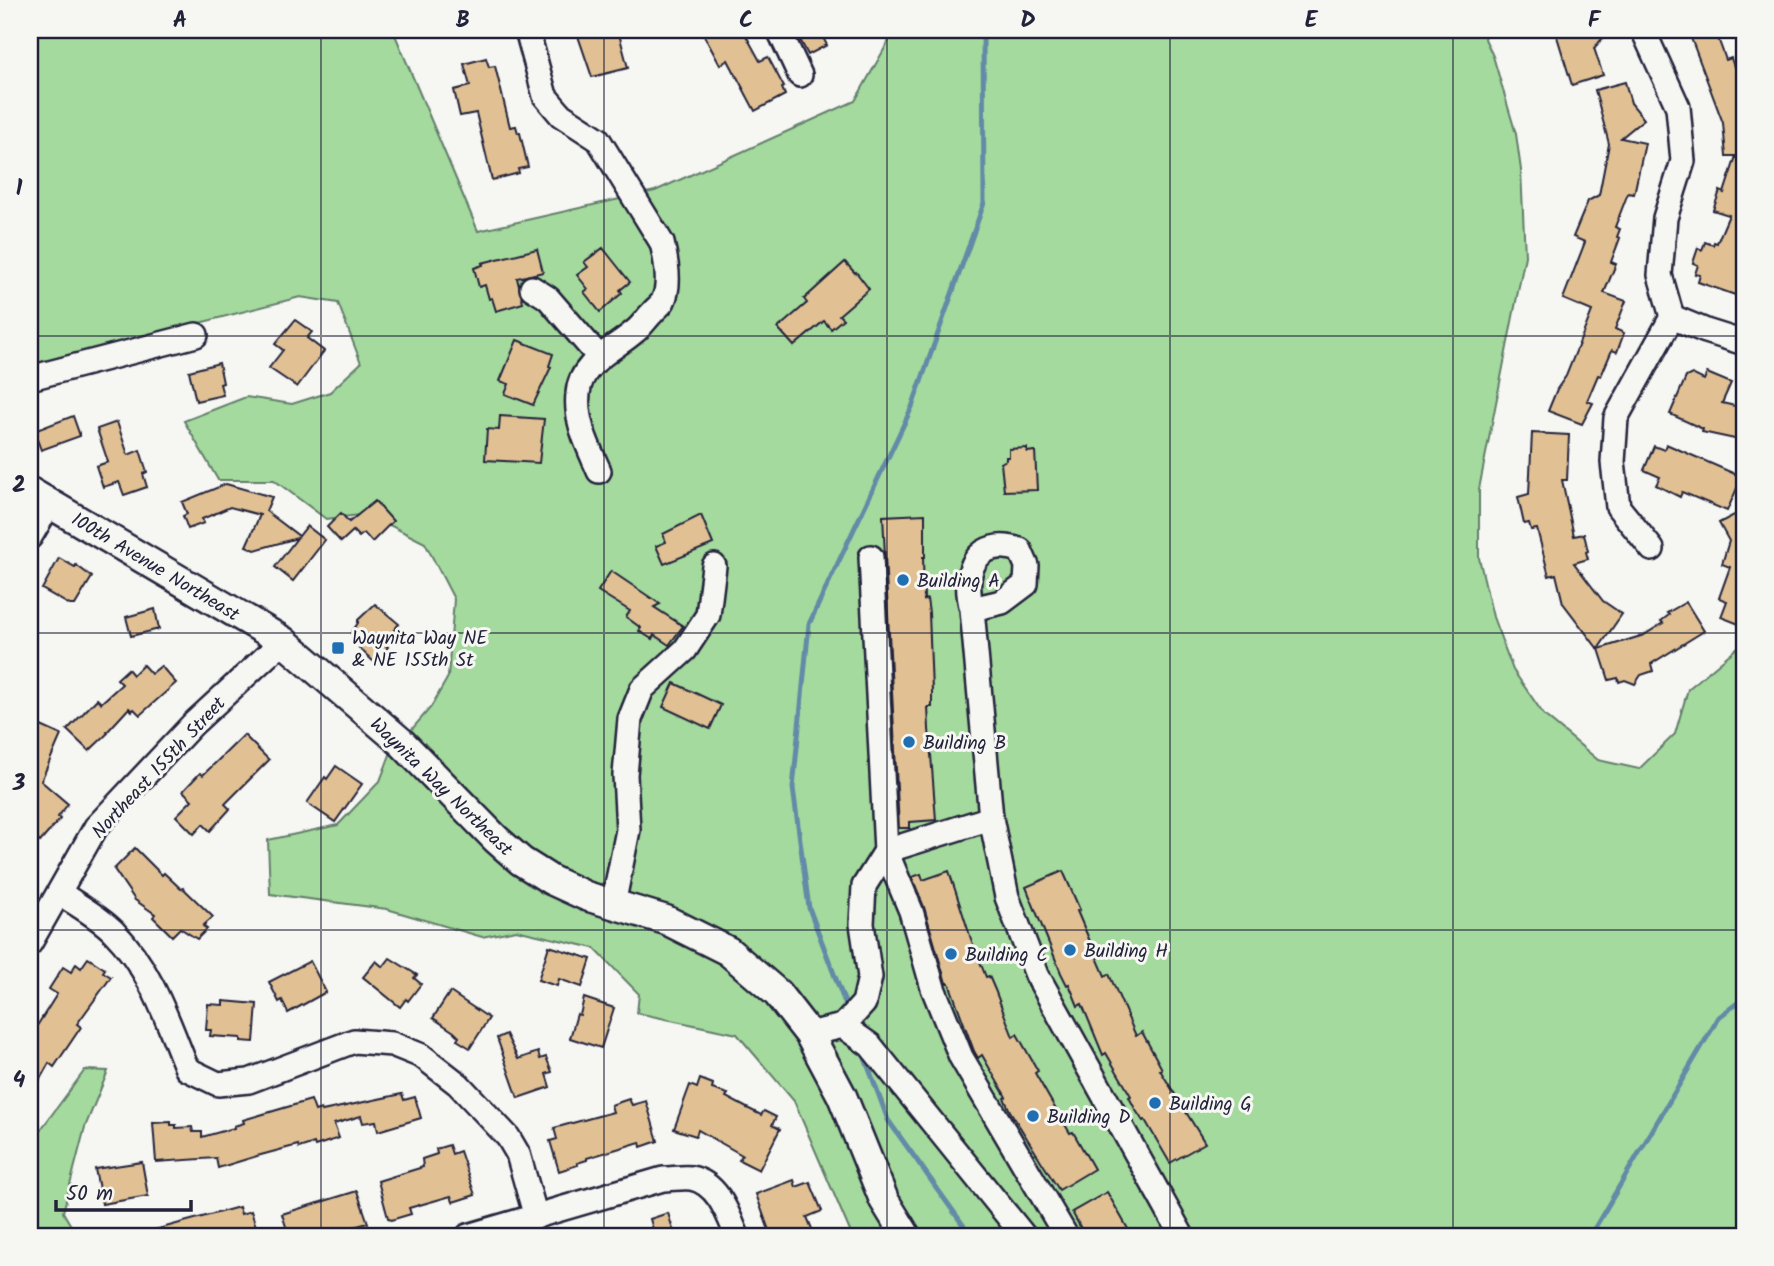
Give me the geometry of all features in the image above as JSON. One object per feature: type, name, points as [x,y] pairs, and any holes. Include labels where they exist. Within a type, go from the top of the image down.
[{"type":"main road","name":"100th Avenue Northeast","points":[[40,498],[283,641]]},
{"type":"main road","name":"Waynita Way Northeast","points":[[283,641],[401,742],[521,862],[586,896],[666,920],[728,951],[777,993],[809,1034],[842,1096],[884,1200],[906,1236]]},
{"type":"street","points":[[527,30],[545,96],[561,115],[598,139],[662,243],[667,259],[663,300],[635,332],[599,357],[584,375],[578,392],[583,437],[599,471]]},
{"type":"street","points":[[779,30],[800,75]]},
{"type":"street","points":[[1643,30],[1678,107],[1683,161],[1665,218],[1660,275],[1672,317],[1616,418],[1613,462],[1618,507],[1652,549]]},
{"type":"street","points":[[532,288],[548,298],[599,357]]},
{"type":"street","points":[[1672,317],[1744,343]]},
{"type":"street","points":[[30,378],[196,335]]},
{"type":"street","points":[[30,537],[40,498]]},
{"type":"street","points":[[871,557],[886,850],[911,911],[933,988],[961,1057],[1066,1236]]},
{"type":"street","points":[[613,905],[628,830],[625,775],[630,719],[642,689],[685,650],[708,615],[714,566]]},
{"type":"street","points":[[972,609],[990,818],[1007,897],[1037,975],[1182,1236]]},
{"type":"street","name":"Northeast 155th Street","points":[[30,943],[96,827],[193,724],[283,641]]},
{"type":"street","points":[[809,1034],[843,1026],[864,1003],[870,977],[862,924],[863,886],[886,850],[990,818]]},
{"type":"street","points":[[60,893],[111,928],[136,956],[156,992],[187,1069],[218,1084],[249,1081],[354,1041],[392,1044],[422,1056],[458,1084],[508,1137],[519,1154],[537,1216]]},
{"type":"street","points":[[843,1026],[870,1045],[1024,1236]]},
{"type":"street","points":[[468,1236],[663,1179],[690,1178],[710,1188],[724,1204],[737,1236]]},
{"type":"green space","points":[[30,30],[393,30],[478,231],[655,191],[855,101],[895,30],[1481,30],[1493,56],[1516,134],[1521,170],[1525,256],[1479,489],[1479,558],[1493,617],[1513,670],[1544,715],[1598,760],[1639,769],[1675,734],[1688,689],[1744,642],[1744,1236],[852,1236],[794,1101],[737,1034],[637,1013],[639,994],[594,948],[516,930],[482,937],[387,909],[270,894],[268,840],[338,825],[380,781],[396,739],[401,742],[431,707],[448,677],[454,599],[425,543],[368,514],[326,519],[274,480],[218,480],[184,421],[246,397],[292,404],[330,392],[361,363],[338,303],[300,297],[30,367]]},
{"type":"green space","points":[[85,1070],[108,1071],[85,1127],[63,1212],[77,1236],[30,1236],[30,1144]]},
{"type":"building","points":[[576,30],[618,30],[628,68],[592,77]]},
{"type":"building","points":[[701,30],[743,30],[760,61],[768,57],[784,87],[782,88],[785,95],[755,111],[728,60],[720,65]]},
{"type":"building","points":[[795,30],[819,30],[827,45],[808,55]]},
{"type":"building","points":[[1555,30],[1610,30],[1594,48],[1603,75],[1572,85]]},
{"type":"building","points":[[1688,30],[1715,30],[1726,60],[1731,58],[1734,67],[1738,65],[1744,79],[1744,298],[1698,282],[1700,275],[1695,274],[1698,265],[1693,263],[1698,248],[1702,250],[1705,242],[1713,245],[1714,242],[1717,243],[1729,215],[1713,210],[1720,191],[1724,193],[1736,156],[1726,156],[1723,123]]},
{"type":"building","points":[[486,58],[489,67],[495,66],[510,127],[516,126],[520,133],[528,167],[518,169],[519,173],[492,180],[476,113],[460,116],[454,90],[470,86],[464,64]]},
{"type":"building","points":[[1625,82],[1631,103],[1644,119],[1621,138],[1645,143],[1634,194],[1628,193],[1615,227],[1620,229],[1617,237],[1620,238],[1611,262],[1616,264],[1604,293],[1626,301],[1615,329],[1624,333],[1617,352],[1612,350],[1601,376],[1598,375],[1587,401],[1593,403],[1582,424],[1548,411],[1566,376],[1592,311],[1563,299],[1585,242],[1573,237],[1588,201],[1599,195],[1609,144],[1595,90]]},
{"type":"building","points":[[603,248],[630,282],[620,290],[622,293],[600,312],[584,292],[588,289],[577,275],[588,267],[584,262]]},
{"type":"building","points":[[537,249],[543,272],[517,278],[523,303],[496,311],[485,285],[479,287],[474,268],[483,265],[482,263]]},
{"type":"building","points":[[845,262],[869,289],[839,315],[843,319],[831,329],[824,321],[794,346],[778,328],[807,303],[804,299]]},
{"type":"building","points":[[295,320],[312,332],[307,338],[324,351],[297,387],[269,368],[283,350],[275,344]]},
{"type":"building","points":[[517,340],[553,354],[549,366],[551,367],[533,405],[505,394],[509,384],[500,381]]},
{"type":"building","points":[[219,363],[223,395],[196,401],[189,371]]},
{"type":"building","points":[[1707,373],[1731,383],[1722,403],[1744,408],[1744,441],[1702,432],[1703,429],[1670,414],[1686,377],[1692,374],[1704,380]]},
{"type":"building","points":[[73,416],[80,436],[41,450],[34,431]]},
{"type":"building","points":[[500,416],[544,419],[539,463],[485,460],[487,429],[499,430]]},
{"type":"building","points":[[117,422],[128,455],[140,450],[147,472],[143,474],[147,487],[124,495],[119,482],[103,487],[96,466],[108,462],[97,429]]},
{"type":"building","points":[[1532,433],[1569,435],[1567,480],[1562,480],[1574,536],[1584,534],[1588,551],[1588,559],[1574,563],[1603,601],[1622,614],[1598,649],[1563,603],[1556,574],[1549,576],[1537,529],[1531,530],[1529,523],[1524,524],[1518,497],[1529,494]]},
{"type":"building","points":[[1666,444],[1742,477],[1727,511],[1682,492],[1680,497],[1656,485],[1660,477],[1644,470],[1654,446],[1664,450]]},
{"type":"building","points":[[1027,448],[1027,452],[1035,451],[1037,490],[1004,491],[1001,463],[1009,457],[1009,449]]},
{"type":"building","points":[[226,484],[272,497],[266,511],[299,536],[307,526],[325,540],[293,581],[275,567],[297,538],[255,550],[246,546],[260,515],[230,507],[202,519],[204,523],[188,529],[183,516],[187,514],[182,502]]},
{"type":"building","points":[[375,501],[393,521],[372,542],[364,533],[359,537],[353,531],[341,542],[327,527],[341,513],[349,522]]},
{"type":"building","points":[[925,514],[924,600],[927,599],[929,613],[932,707],[928,707],[936,820],[910,822],[910,828],[899,828],[883,516]]},
{"type":"building","points":[[1736,514],[1744,529],[1744,626],[1721,617],[1727,601],[1719,598],[1730,567],[1722,564],[1729,541],[1719,523]]},
{"type":"building","points":[[701,515],[713,544],[664,564],[656,546],[666,542],[663,534]]},
{"type":"building","points":[[59,558],[75,567],[76,565],[92,577],[75,605],[70,605],[42,589]]},
{"type":"building","points":[[611,571],[660,604],[654,607],[683,626],[669,645],[654,635],[652,639],[639,631],[641,628],[626,617],[630,611],[598,591]]},
{"type":"building","points":[[1686,602],[1704,631],[1651,664],[1653,671],[1641,675],[1635,684],[1625,680],[1619,682],[1618,678],[1609,680],[1599,649],[1644,635],[1663,623],[1661,621],[1669,615],[1667,613]]},
{"type":"building","points":[[375,604],[399,624],[383,643],[388,647],[375,663],[359,648],[363,643],[351,633],[358,620]]},
{"type":"building","points":[[155,609],[159,629],[131,636],[126,617]]},
{"type":"building","points":[[143,665],[151,674],[161,666],[176,683],[140,715],[129,708],[89,751],[67,730],[97,699],[101,703],[122,684],[117,679],[128,669],[133,675]]},
{"type":"building","points":[[674,683],[721,705],[710,729],[663,707]]},
{"type":"building","points":[[30,721],[61,735],[41,781],[68,804],[58,817],[60,819],[40,842],[30,834]]},
{"type":"building","points":[[244,735],[269,760],[225,804],[230,809],[210,831],[203,824],[194,834],[176,816],[192,800],[183,791]]},
{"type":"building","points":[[336,766],[362,784],[335,822],[307,803]]},
{"type":"building","points":[[135,848],[162,875],[164,873],[183,888],[213,917],[203,926],[207,929],[197,939],[180,928],[172,936],[153,917],[155,914],[135,900],[114,869]]},
{"type":"building","points":[[949,871],[971,939],[1013,1037],[1017,1034],[1038,1071],[1035,1073],[1094,1169],[1059,1190],[1010,1111],[1004,1098],[1006,1097],[982,1055],[978,1058],[974,1051],[949,983],[946,983],[924,907],[912,877],[921,874],[923,880]]},
{"type":"building","points":[[1063,871],[1105,976],[1109,974],[1136,1036],[1142,1032],[1162,1069],[1160,1070],[1205,1143],[1170,1163],[1145,1120],[1143,1121],[1135,1109],[1129,1097],[1131,1096],[1106,1053],[1103,1055],[1082,1004],[1078,1006],[1061,973],[1026,887]]},
{"type":"building","points":[[549,946],[591,959],[582,987],[559,979],[557,986],[538,980]]},
{"type":"building","points":[[88,958],[105,969],[103,972],[111,977],[77,1024],[81,1027],[54,1067],[49,1063],[30,1097],[30,1037],[57,994],[49,989],[63,967],[71,972],[76,964],[81,968]]},
{"type":"building","points":[[390,958],[417,975],[414,978],[421,984],[400,1007],[363,977],[376,961],[383,967]]},
{"type":"building","points":[[310,961],[326,992],[288,1013],[269,982]]},
{"type":"building","points":[[450,992],[489,1018],[470,1048],[457,1040],[459,1037],[454,1032],[433,1018]]},
{"type":"building","points":[[584,998],[614,1008],[601,1048],[570,1038]]},
{"type":"building","points":[[223,1001],[257,1004],[254,1042],[241,1041],[241,1038],[210,1036],[211,1030],[206,1030],[208,1004],[223,1005]]},
{"type":"building","points":[[506,1034],[518,1059],[538,1052],[540,1059],[546,1057],[552,1072],[546,1074],[550,1087],[518,1098],[497,1038]]},
{"type":"building","points":[[700,1079],[713,1084],[712,1089],[728,1094],[726,1097],[761,1115],[764,1111],[776,1117],[772,1125],[780,1129],[759,1170],[739,1160],[742,1155],[698,1130],[696,1136],[674,1129],[690,1085],[697,1088]]},
{"type":"building","points":[[402,1094],[404,1100],[415,1097],[421,1118],[378,1131],[376,1121],[363,1123],[361,1116],[334,1124],[339,1138],[315,1146],[314,1143],[299,1148],[298,1145],[218,1168],[216,1158],[156,1162],[153,1123],[171,1122],[176,1128],[192,1127],[193,1132],[202,1132],[202,1137],[234,1128],[244,1123],[243,1120],[311,1100],[315,1111],[322,1111]]},
{"type":"building","points":[[629,1099],[632,1105],[646,1101],[658,1141],[641,1147],[640,1142],[587,1158],[577,1163],[578,1165],[559,1171],[550,1141],[557,1139],[554,1128],[613,1112],[611,1105]]},
{"type":"building","points":[[449,1145],[452,1154],[460,1151],[475,1195],[453,1202],[451,1196],[409,1208],[411,1214],[391,1220],[388,1218],[378,1181],[423,1167],[422,1159],[437,1154],[436,1149]]},
{"type":"building","points":[[142,1162],[148,1196],[102,1204],[95,1169]]},
{"type":"building","points":[[794,1180],[796,1187],[810,1182],[822,1211],[807,1217],[815,1236],[771,1236],[756,1194]]},
{"type":"building","points":[[357,1191],[368,1223],[346,1229],[347,1233],[337,1236],[289,1236],[282,1214]]},
{"type":"building","points":[[1107,1192],[1128,1229],[1125,1231],[1128,1236],[1085,1236],[1072,1212]]},
{"type":"building","points":[[239,1207],[241,1214],[251,1211],[259,1236],[147,1236],[147,1232]]},
{"type":"building","points":[[668,1213],[675,1236],[655,1236],[650,1219]]},
{"type":"waterway","points":[[848,1011],[809,908],[793,788],[809,624],[912,407],[984,203],[983,30]]},
{"type":"waterway","points":[[1590,1236],[1719,1017],[1744,998]]},
{"type":"waterway","points":[[862,1050],[888,1120],[971,1236]]},
{"type":"place","name":"Building A","points":[[903,580]]},
{"type":"place","name":"Waynita Way NE & NE 155th St","points":[[338,648]]},
{"type":"place","name":"Building B","points":[[909,742]]},
{"type":"place","name":"Building H","points":[[1070,950]]},
{"type":"place","name":"Building C","points":[[951,954]]},
{"type":"place","name":"Building G","points":[[1155,1103]]},
{"type":"place","name":"Building D","points":[[1033,1116]]}]
